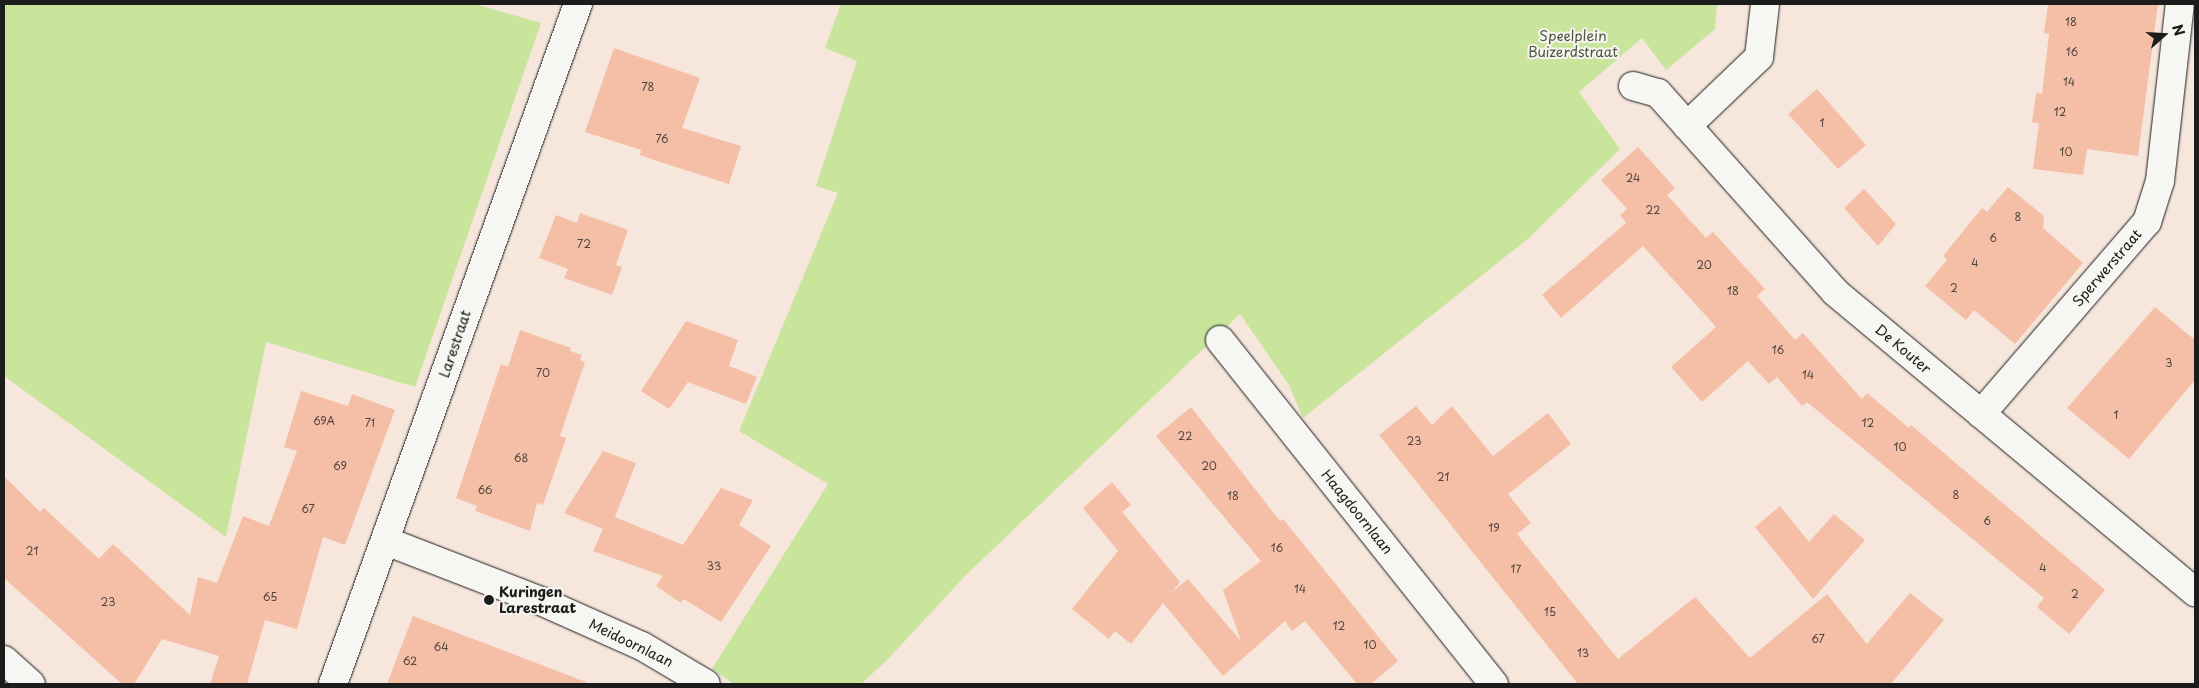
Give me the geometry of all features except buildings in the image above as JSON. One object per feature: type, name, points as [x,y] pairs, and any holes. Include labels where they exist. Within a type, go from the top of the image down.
[{"type":"street","name":"Larestraat","points":[[333,684],[386,541],[514,174],[578,4]]},
{"type":"street","points":[[1687,126],[1759,57],[1766,4]]},
{"type":"street","name":"Sperwerstraat","points":[[1981,414],[2147,222],[2160,181],[2180,4]]},
{"type":"street","name":"De Kouter","points":[[1633,86],[1658,93],[1835,292],[2195,592]]},
{"type":"street","name":"Haagdoornlaan","points":[[1220,340],[1494,684]]},
{"type":"street","name":"Meidoornlaan","points":[[386,541],[588,622],[642,646],[706,684]]},
{"type":"street","points":[[4,660],[31,684]]},
{"type":"green space","points":[[4,4],[475,4],[541,23],[415,387],[266,342],[226,537],[4,376]]},
{"type":"green space","name":"Speelplein Buizerdstraat","points":[[841,4],[1717,4],[1715,29],[1666,70],[1642,38],[1579,92],[1620,149],[1530,237],[1303,418],[1289,385],[1240,314],[967,574],[888,659],[861,684],[734,684],[712,669],[828,484],[739,431],[838,193],[816,186],[857,61],[825,48]]},
{"type":"place","name":"Kuringen Larestraat","points":[[489,600]]}]
